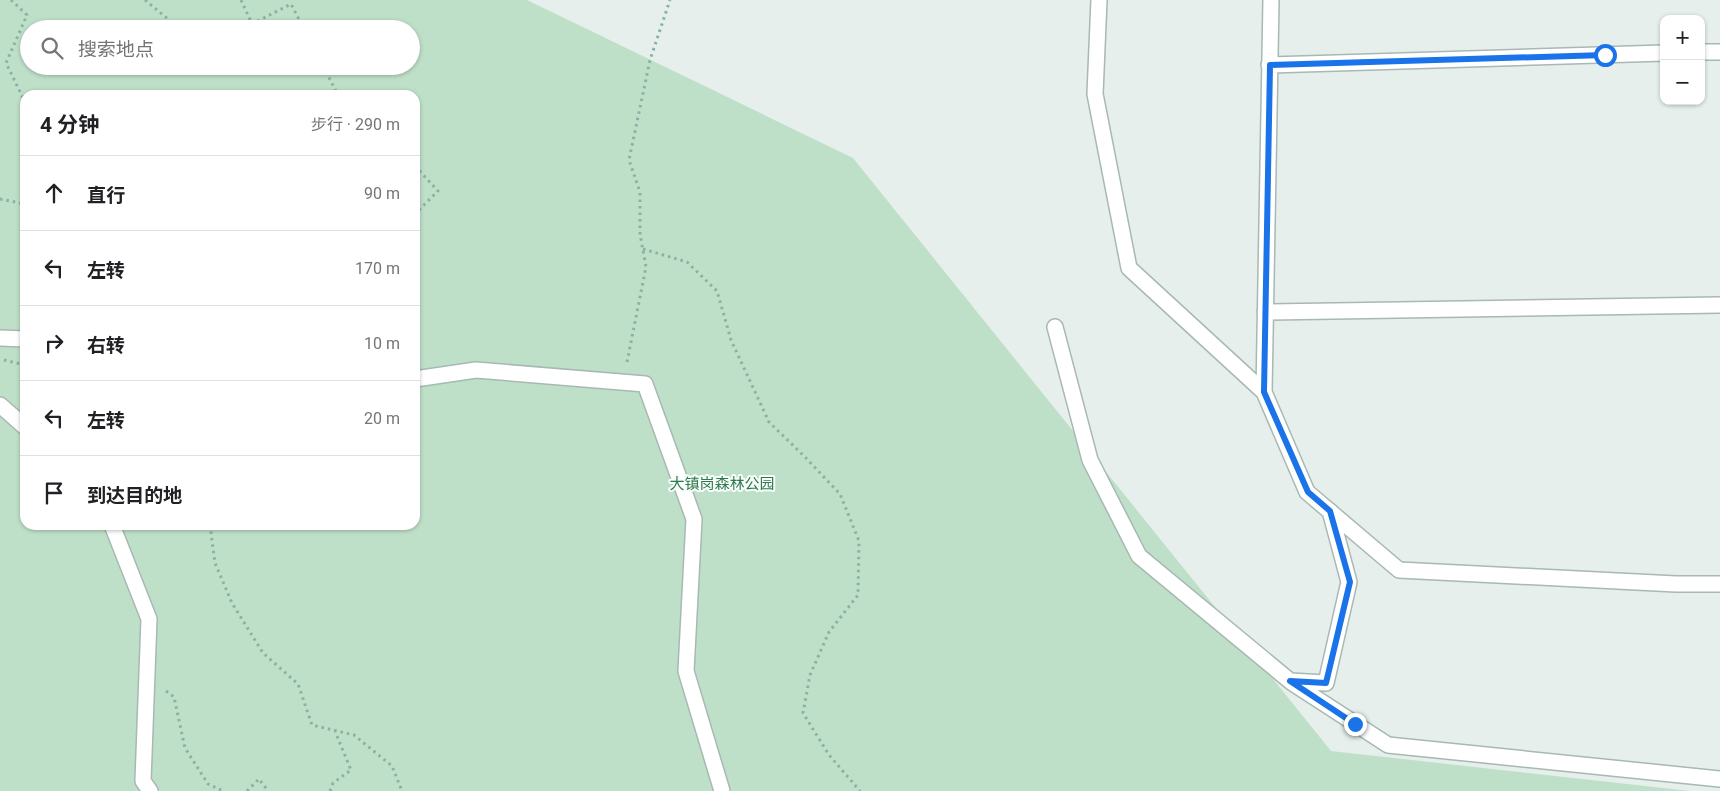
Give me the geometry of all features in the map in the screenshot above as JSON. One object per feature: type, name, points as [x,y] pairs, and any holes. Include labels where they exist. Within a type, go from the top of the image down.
[{"type":"street","points":[[1099,0],[1095,94],[1129,268],[1264,392],[1308,492],[1398,570],[1676,584],[1720,584]]},
{"type":"street","points":[[1264,392],[1271,0]]},
{"type":"street","points":[[1705,52],[1720,52]]},
{"type":"street","points":[[1270,65],[1660,53]]},
{"type":"street","points":[[1265,312],[1720,305]]},
{"type":"street","points":[[1055,327],[1090,460],[1139,556],[1290,681],[1388,746],[1720,780]]},
{"type":"street","points":[[0,338],[20,339]]},
{"type":"street","points":[[420,378],[476,370],[645,384],[694,519],[686,671],[722,791]]},
{"type":"street","points":[[0,405],[20,423]]},
{"type":"street","points":[[1290,681],[1326,683],[1350,582],[1330,511]]},
{"type":"street","points":[[114,530],[148,619],[143,781],[150,791]]},
{"type":"path","points":[[11,0],[26,15],[24,20]]},
{"type":"path","points":[[145,0],[169,20]]},
{"type":"path","points":[[241,0],[250,20]]},
{"type":"path","points":[[623,382],[646,267],[640,234],[640,192],[629,160],[650,60],[670,0]]},
{"type":"path","points":[[260,20],[291,4],[299,20]]},
{"type":"path","points":[[20,29],[6,63],[20,92]]},
{"type":"path","points":[[328,75],[335,90]]},
{"type":"path","points":[[420,171],[438,191],[420,209]]},
{"type":"path","points":[[0,199],[20,203]]},
{"type":"path","points":[[643,249],[687,262],[716,291],[731,340],[769,422],[840,494],[860,541],[858,595],[829,632],[810,675],[803,713],[829,755],[860,791]]},
{"type":"path","points":[[0,359],[20,364]]},
{"type":"path","points":[[211,530],[215,563],[237,611],[263,654],[298,684],[312,724],[354,735],[392,766],[402,791]]},
{"type":"path","points":[[147,678],[174,697],[185,748],[208,784],[224,791]]},
{"type":"path","points":[[330,791],[333,783],[351,770],[336,730]]},
{"type":"path","points":[[247,791],[259,779],[268,791]]},
{"type":"green space","name":"大镇岗森林公园","points":[[0,0],[527,0],[853,158],[1331,751],[1690,791],[0,791]]},
{"type":"route","points":[[1355,724],[1290,681],[1326,683],[1350,582],[1330,511],[1308,492],[1264,392],[1270,65],[1605,55]]}]
